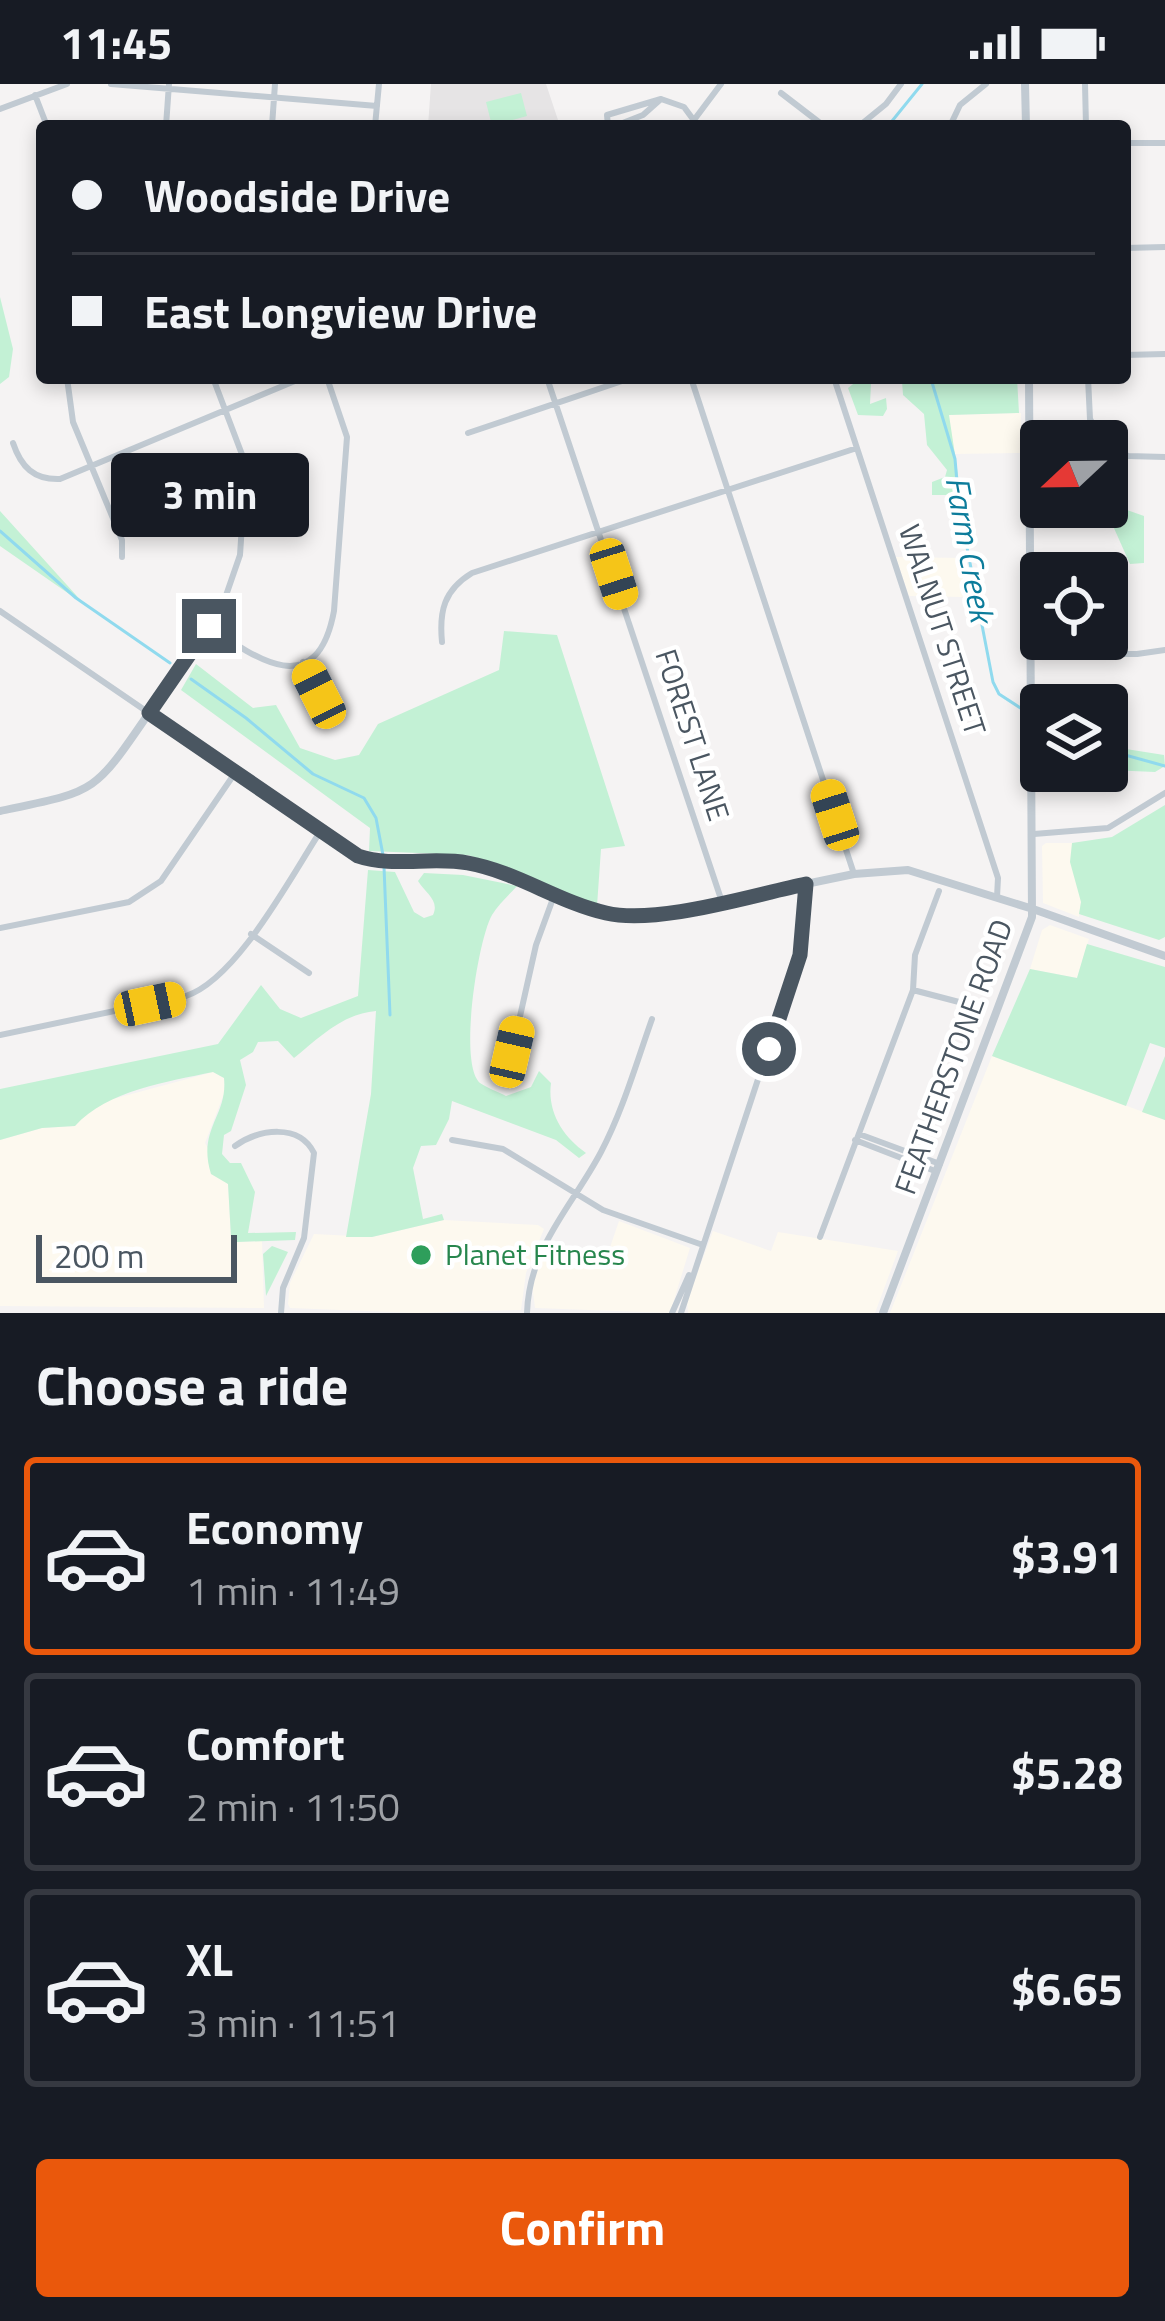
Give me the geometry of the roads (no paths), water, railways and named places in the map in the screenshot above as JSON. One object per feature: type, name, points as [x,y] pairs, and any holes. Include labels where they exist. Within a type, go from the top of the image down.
[{"type":"street","points":[[0,109],[68,84]]},
{"type":"street","points":[[111,84],[377,106]]},
{"type":"street","points":[[272,120],[275,84]]},
{"type":"street","points":[[376,120],[379,84]]},
{"type":"street","points":[[698,120],[721,84]]},
{"type":"street","points":[[866,120],[899,87],[888,84]]},
{"type":"street","points":[[954,120],[968,96],[986,84]]},
{"type":"street","points":[[1025,84],[1026,120]]},
{"type":"street","points":[[1085,84],[1086,120]]},
{"type":"street","points":[[166,120],[169,87]]},
{"type":"street","points":[[781,93],[816,120]]},
{"type":"street","points":[[35,94],[45,120]]},
{"type":"street","points":[[629,120],[644,115],[661,99]]},
{"type":"street","points":[[609,120],[607,115],[661,99],[677,102],[693,120]]},
{"type":"street","points":[[1131,143],[1165,142]]},
{"type":"street","points":[[1131,248],[1165,248]]},
{"type":"street","points":[[1131,355],[1165,354]]},
{"type":"street","points":[[68,384],[74,422],[122,540],[122,557]]},
{"type":"street","points":[[0,811],[70,796],[91,788],[109,772],[227,596],[240,555],[246,465],[215,384]]},
{"type":"street","points":[[14,443],[22,463],[38,477],[60,479],[288,384]]},
{"type":"street","points":[[209,626],[264,663],[303,662],[322,646],[334,611],[347,451],[343,418],[329,384]]},
{"type":"street","name":"FOREST LANE","points":[[549,384],[722,902]]},
{"type":"street","points":[[468,434],[613,384]]},
{"type":"street","points":[[693,384],[854,874]]},
{"type":"street","name":"WALNUT STREET","points":[[836,384],[998,878],[997,897]]},
{"type":"street","name":"FEATHERSTONE ROAD","points":[[1028,384],[1031,552]]},
{"type":"street","points":[[1088,384],[1091,420]]},
{"type":"street","points":[[442,642],[445,600],[464,578],[857,448]]},
{"type":"street","points":[[1128,456],[1165,458]]},
{"type":"street","points":[[0,611],[366,859],[465,862],[600,912],[628,916],[854,874],[908,871],[1165,956]]},
{"type":"street","points":[[1128,654],[1165,650]]},
{"type":"street","name":"FEATHERSTONE ROAD","points":[[883,1313],[1025,943],[1033,909],[1032,660]]},
{"type":"street","points":[[303,662],[330,716]]},
{"type":"street","points":[[0,928],[146,895],[161,881],[235,772]]},
{"type":"street","points":[[1034,834],[1108,828],[1165,793]]},
{"type":"street","points":[[0,1035],[196,992],[220,977],[320,832]]},
{"type":"street","points":[[677,1313],[800,955],[806,884]]},
{"type":"street","points":[[820,1237],[913,990],[916,951],[939,891]]},
{"type":"street","points":[[512,1052],[536,945],[555,893]]},
{"type":"street","points":[[251,934],[309,973]]},
{"type":"street","points":[[913,990],[982,1007]]},
{"type":"street","points":[[527,1313],[529,1285],[542,1246],[610,1133],[652,1019]]},
{"type":"street","points":[[235,1146],[252,1136],[289,1132],[303,1137],[313,1150],[315,1165],[302,1245],[283,1288],[280,1313]]},
{"type":"street","points":[[856,1136],[939,1168]]},
{"type":"street","points":[[452,1140],[503,1149],[613,1214],[702,1245]]},
{"type":"waterway","name":"Farm Creek","points":[[893,120],[922,84]]},
{"type":"waterway","name":"Farm Creek","points":[[932,384],[955,459],[959,506],[993,682],[999,694],[1020,708]]},
{"type":"waterway","points":[[0,531],[76,598],[170,663]]},
{"type":"waterway","points":[[191,679],[313,774],[364,798],[376,818],[383,855]]},
{"type":"waterway","name":"Farm Creek","points":[[1128,756],[1165,766]]},
{"type":"waterway","points":[[384,867],[390,1015]]},
{"type":"place","name":"Planet Fitness","points":[[421,1255]]}]
